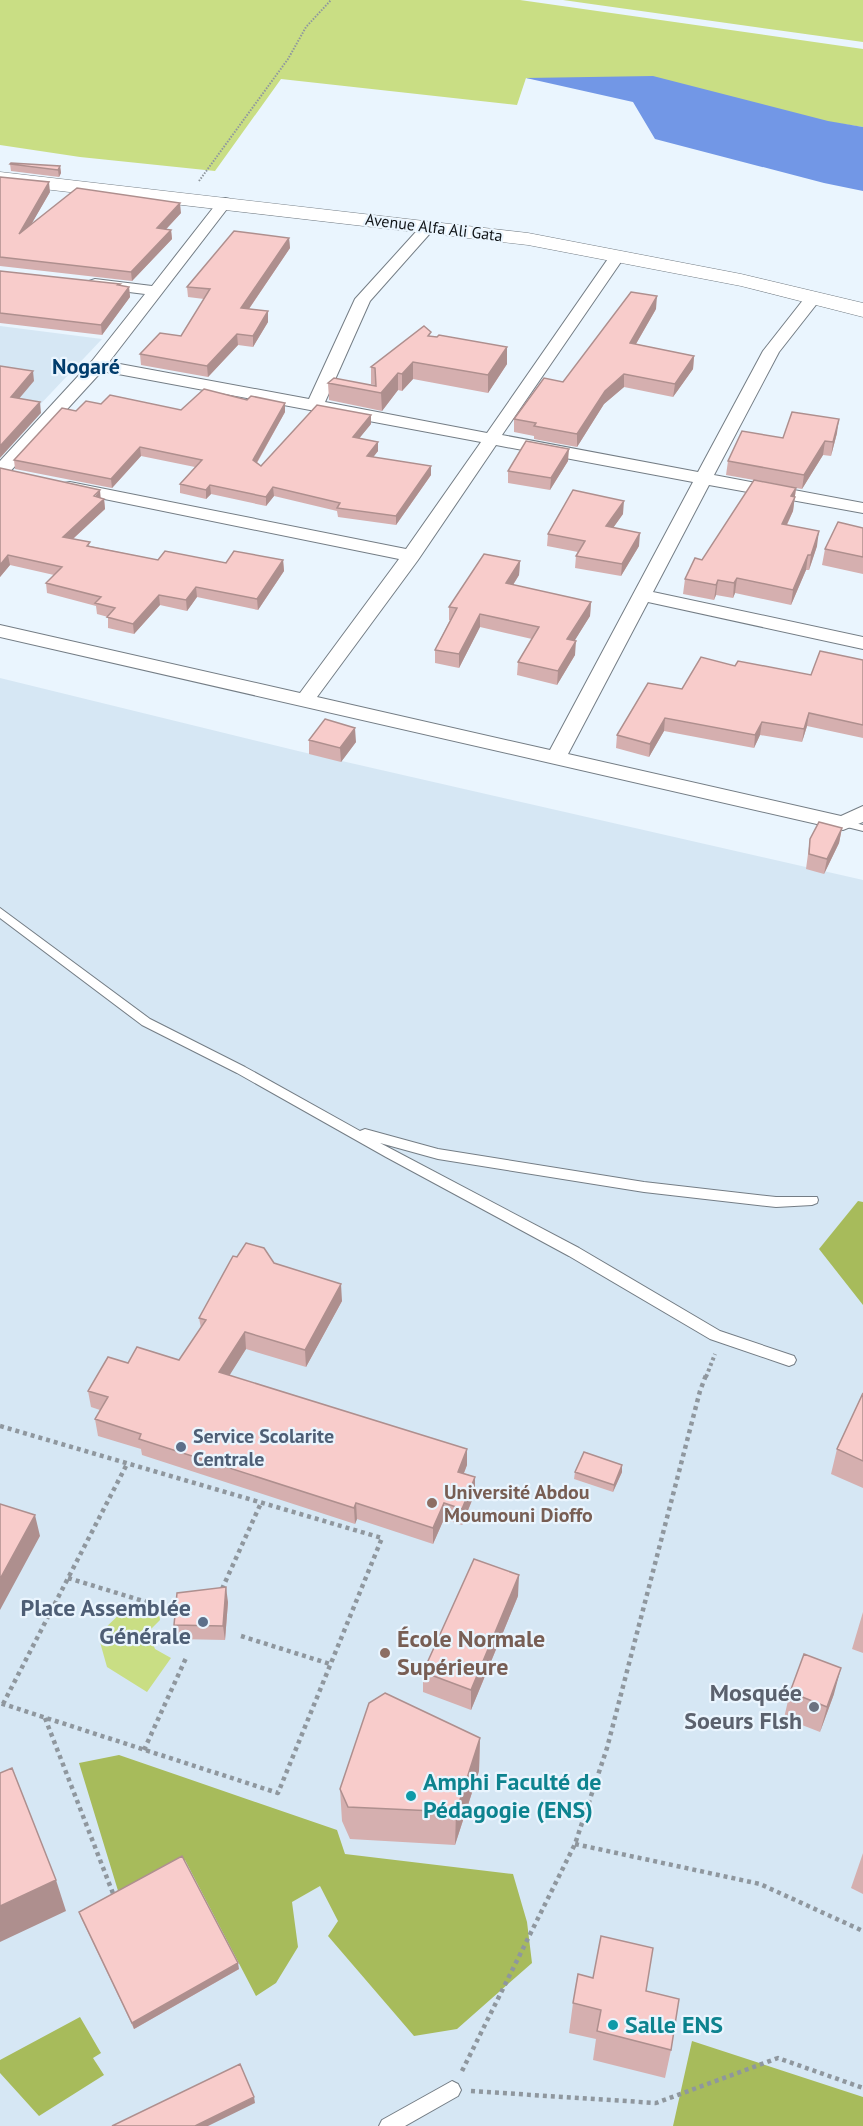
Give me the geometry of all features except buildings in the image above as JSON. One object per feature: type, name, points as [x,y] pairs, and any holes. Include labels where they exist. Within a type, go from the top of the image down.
[{"type":"street","name":"Avenue Alfa Ali Gata","points":[[0,178],[528,238],[741,280],[863,310]]},
{"type":"street","points":[[23,478],[0,473],[98,365],[225,202]]},
{"type":"street","points":[[315,406],[363,299],[428,227]]},
{"type":"street","points":[[305,700],[411,556],[617,256]]},
{"type":"street","points":[[78,282],[156,291]]},
{"type":"street","points":[[556,757],[771,351],[813,298]]},
{"type":"street","points":[[98,365],[863,508]]},
{"type":"street","points":[[47,483],[411,556]]},
{"type":"street","points":[[642,595],[863,643]]},
{"type":"street","points":[[0,631],[853,825],[863,813]]},
{"type":"lane","points":[[0,912],[146,1022],[241,1070],[573,1252],[715,1335],[789,1360]]},
{"type":"lane","points":[[347,1129],[438,1154],[644,1187],[776,1202],[812,1200]]},
{"type":"lane","points":[[388,2126],[452,2090]]},
{"type":"path","points":[[187,198],[288,59],[306,27],[331,0]]},
{"type":"path","points":[[715,1335],[715,1355],[700,1392],[607,1748],[575,1844],[452,2090],[656,2103],[778,2058],[863,2088]]},
{"type":"path","points":[[0,1426],[381,1538],[278,1793],[2,1703],[127,1464]]},
{"type":"path","points":[[222,1589],[261,1503]]},
{"type":"path","points":[[68,1578],[166,1608]]},
{"type":"path","points":[[241,1636],[330,1664]]},
{"type":"path","points":[[144,1750],[186,1658]]},
{"type":"path","points":[[45,1718],[115,1900]]},
{"type":"path","points":[[575,1844],[760,1884],[863,1931]]},
{"type":"shaded area","points":[[0,326],[102,339],[35,410],[0,403]]},
{"type":"shaded area","name":"Université Abdou Moumouni Dioffo","points":[[0,678],[298,751],[863,880],[863,2126],[0,2126]]},
{"type":"green space","points":[[0,0],[520,0],[863,49],[863,127],[526,78],[517,105],[281,79],[215,171],[80,157],[0,145]]},
{"type":"green space","points":[[563,0],[863,0],[863,42],[584,3]]},
{"type":"green space","points":[[858,1201],[863,1202],[863,1305],[819,1249]]},
{"type":"green space","points":[[130,1604],[159,1613],[160,1620],[148,1632],[155,1649],[171,1658],[147,1692],[107,1667],[98,1635]]},
{"type":"green space","points":[[119,1755],[337,1830],[345,1854],[513,1874],[527,1922],[532,1963],[457,2029],[414,2036],[328,1936],[338,1921],[320,1886],[292,1902],[298,1947],[276,1983],[256,1996],[185,1860],[119,1894],[79,1763]]},
{"type":"green space","points":[[80,2017],[101,2053],[93,2058],[104,2075],[39,2116],[0,2073],[0,2060]]},
{"type":"green space","points":[[692,2041],[863,2097],[863,2126],[673,2126]]},
{"type":"water","points":[[653,76],[828,121],[863,127],[863,191],[655,139],[633,102],[526,78]]},
{"type":"place","name":"Service Scolarite Centrale","points":[[181,1447]]},
{"type":"place","name":"Université Abdou Moumouni Dioffo","points":[[432,1503]]},
{"type":"place","name":"Place Assemblée Générale","points":[[203,1622]]},
{"type":"place","name":"École Normale Supérieure","points":[[385,1653]]},
{"type":"place","name":"Mosquée Soeurs Flsh","points":[[814,1707]]},
{"type":"place","name":"Amphi Faculté de Pédagogie (ENS)","points":[[411,1796]]},
{"type":"place","name":"Salle ENS","points":[[613,2025]]},
{"type":"district","name":"Nogaré","points":[[86,366]]}]
